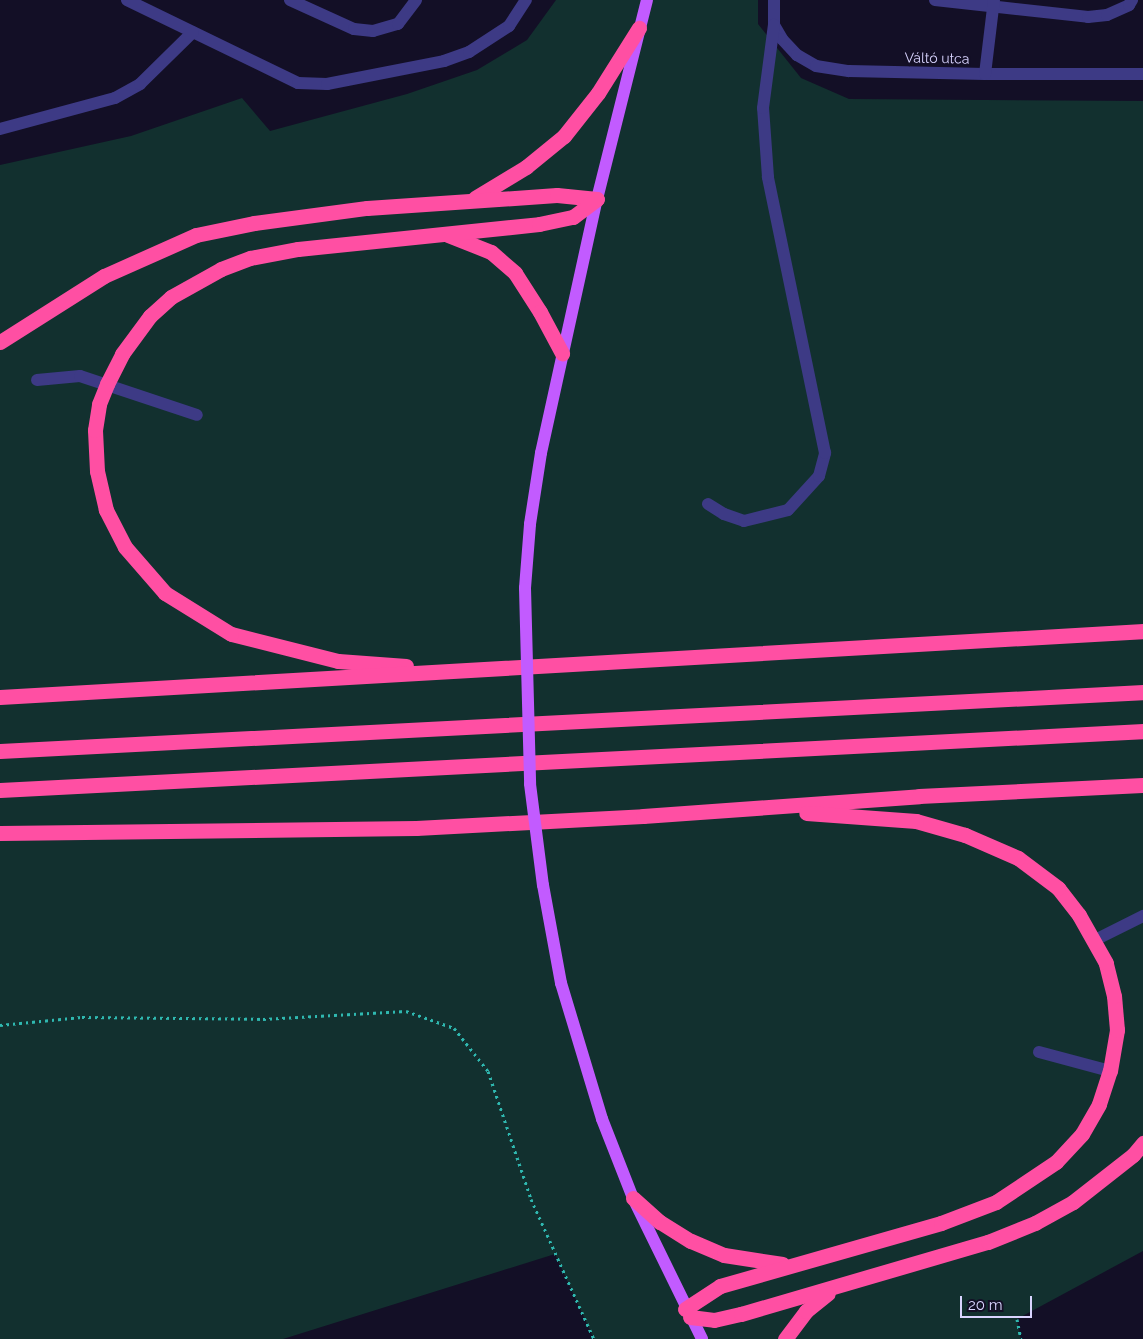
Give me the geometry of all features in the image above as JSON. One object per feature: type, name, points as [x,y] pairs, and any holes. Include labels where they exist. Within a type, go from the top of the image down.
[{"type":"highway","points":[[469,202],[504,182],[564,136],[598,93],[639,28]]},
{"type":"highway","points":[[0,342],[104,276],[196,235],[254,222],[323,213],[557,195],[597,199]]},
{"type":"highway","points":[[450,670],[338,661],[276,648],[231,634],[165,593],[125,547],[106,510],[97,471],[94,430],[99,404],[122,354],[150,316],[171,298],[221,269],[250,258],[298,249],[447,234],[573,217],[597,199]]},
{"type":"highway","points":[[447,234],[491,252],[515,273],[540,312],[562,353]]},
{"type":"highway","points":[[0,697],[1143,631]]},
{"type":"highway","points":[[0,751],[1143,692]]},
{"type":"highway","points":[[0,790],[1143,731]]},
{"type":"highway","points":[[0,833],[406,828],[919,796],[1143,785]]},
{"type":"highway","points":[[687,1313],[720,1286],[940,1223],[996,1202],[1028,1183],[1056,1162],[1082,1134],[1099,1104],[1110,1072],[1117,1030],[1114,996],[1106,963],[1095,940],[1058,888],[1018,858],[965,835],[916,821],[850,814],[717,810]]},
{"type":"highway","points":[[687,1313],[714,1320],[741,1314],[947,1255],[1035,1223],[1073,1202],[1133,1155],[1143,1143]]},
{"type":"highway","points":[[633,1198],[675,1232],[724,1255],[760,1263],[796,1265]]},
{"type":"highway","points":[[785,1339],[821,1296],[847,1283]]},
{"type":"main road","points":[[647,0],[639,28],[632,72],[597,199],[562,353],[538,471],[526,588],[530,784],[543,885],[561,982],[579,1052],[633,1198],[687,1313],[702,1339]]},
{"type":"street","points":[[127,0],[153,6],[192,32],[298,83],[327,84],[444,61],[469,52],[494,39],[509,26],[526,0]]},
{"type":"street","points":[[290,0],[354,29],[373,31],[398,24],[416,0]]},
{"type":"street","points":[[708,504],[744,521],[788,510],[819,476],[825,453],[768,177],[763,108],[774,25],[774,0]]},
{"type":"street","points":[[935,0],[994,4],[1088,17],[1107,15],[1129,5],[1132,0]]},
{"type":"street","points":[[985,74],[994,4]]},
{"type":"street","name":"Váltó utca","points":[[774,25],[782,39],[797,55],[816,66],[849,70],[985,74],[1143,74]]},
{"type":"street","points":[[0,129],[115,98],[140,84],[192,32]]},
{"type":"street","points":[[37,380],[80,376],[197,415]]},
{"type":"street","points":[[1095,940],[1143,916]]},
{"type":"street","points":[[1039,1052],[1110,1072]]},
{"type":"path","points":[[0,1025],[82,1017],[263,1019],[406,1011],[454,1028],[488,1071],[531,1200],[594,1339]]},
{"type":"path","points":[[1017,1319],[1021,1339]]},
{"type":"green space","points":[[556,0],[758,0],[758,24],[801,78],[849,99],[1143,101],[1143,1251],[1017,1319],[1021,1339],[594,1339],[555,1254],[283,1339],[0,1339],[0,165],[131,136],[242,98],[270,131],[407,94],[477,70],[527,40]]}]
